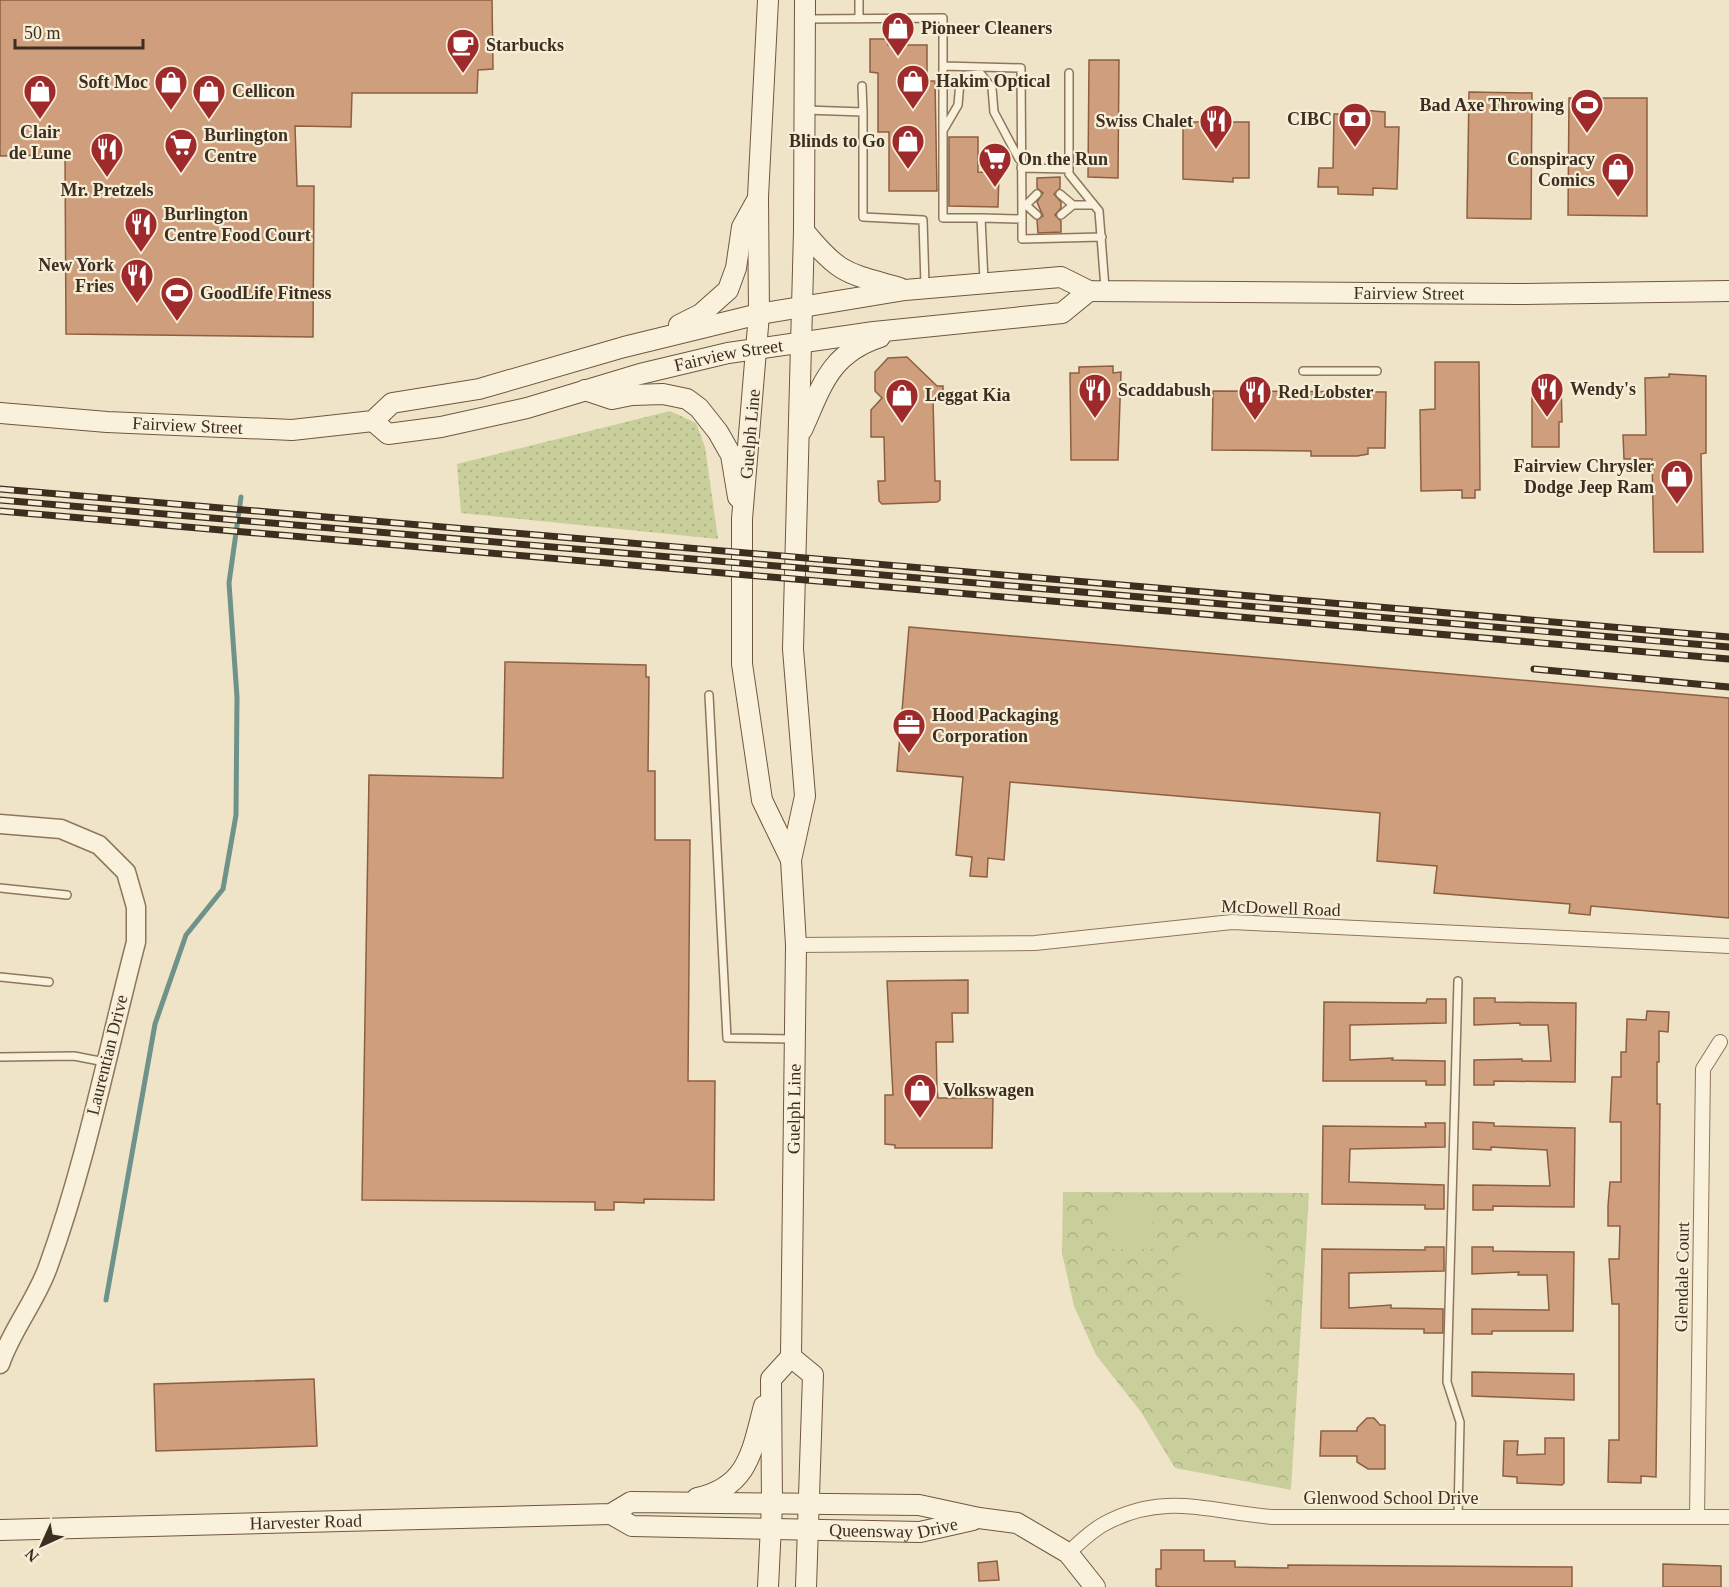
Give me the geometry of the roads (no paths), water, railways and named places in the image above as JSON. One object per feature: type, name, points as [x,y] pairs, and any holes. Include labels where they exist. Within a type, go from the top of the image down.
[{"type":"main road","name":"Guelph Line","points":[[768,0],[758,198],[759,314],[742,519],[742,664],[762,800],[791,860]]},
{"type":"main road","name":"Guelph Line","points":[[791,1357],[796,945],[791,860],[805,795],[793,649],[804,231],[805,10]]},
{"type":"main road","points":[[664,337],[701,314],[728,290],[736,268],[742,227],[758,198]]},
{"type":"main road","points":[[804,231],[828,260],[845,273],[905,290]]},
{"type":"main road","name":"Fairview Street","points":[[0,413],[106,422],[292,430],[373,421],[392,403],[478,389],[664,337],[759,314],[905,290],[1061,277],[1097,291],[1518,294],[1729,291]]},
{"type":"main road","name":"Fairview Street","points":[[373,421],[388,434],[403,433],[527,408],[640,374],[757,349],[899,330],[1062,313],[1097,291]]},
{"type":"main road","points":[[799,438],[829,370],[849,352],[899,330]]},
{"type":"main road","points":[[585,390],[612,399],[663,393],[682,397],[699,408],[718,432],[730,455],[742,519]]},
{"type":"main road","points":[[677,1503],[711,1495],[728,1486],[742,1473],[751,1455],[771,1379],[791,1357],[813,1375],[806,1587]]},
{"type":"main road","points":[[768,1587],[772,1505],[771,1379]]},
{"type":"main road","name":"Harvester Road","points":[[0,1530],[611,1514],[630,1502],[809,1505]]},
{"type":"main road","name":"Queensway Drive","points":[[809,1505],[919,1505],[979,1518],[1017,1522],[1068,1553],[1095,1587]]},
{"type":"main road","name":"Harvester Road","points":[[611,1514],[632,1526],[808,1529]]},
{"type":"main road","name":"Queensway Drive","points":[[808,1529],[920,1532],[979,1518]]},
{"type":"street","name":"Laurentian Drive","points":[[0,824],[61,829],[99,845],[126,872],[136,907],[136,942],[71,1193],[49,1266],[40,1287],[18,1323],[0,1364]]},
{"type":"street","name":"McDowell Road","points":[[796,945],[1035,943],[1232,922],[1729,946]]},
{"type":"street","name":"Glendale Court","points":[[1697,1517],[1703,1069],[1720,1042]]},
{"type":"street","name":"Glenwood School Drive","points":[[1068,1553],[1103,1524],[1129,1513],[1156,1506],[1184,1504],[1235,1514],[1272,1517],[1729,1517]]},
{"type":"lane","points":[[859,0],[859,19]]},
{"type":"lane","points":[[805,10],[859,19],[943,18],[944,218],[1022,219]]},
{"type":"lane","points":[[943,66],[1021,68],[1020,165],[1024,205],[1022,239],[1101,237]]},
{"type":"lane","points":[[1069,73],[1069,169],[1070,174],[1099,211],[1101,237],[1097,291]]},
{"type":"lane","points":[[943,130],[958,105],[960,82],[966,75],[981,74],[992,88],[994,112],[1020,165]]},
{"type":"lane","points":[[862,86],[863,217],[923,220],[925,288]]},
{"type":"lane","points":[[805,110],[863,112]]},
{"type":"lane","points":[[1020,165],[1069,169]]},
{"type":"lane","points":[[1024,205],[1037,194]]},
{"type":"lane","points":[[1060,194],[1073,205]]},
{"type":"lane","points":[[1024,205],[1037,215]]},
{"type":"lane","points":[[1061,215],[1073,205],[1094,205]]},
{"type":"lane","points":[[981,218],[984,283]]},
{"type":"lane","points":[[1303,371],[1377,371]]},
{"type":"lane","points":[[709,695],[727,1038],[795,1039]]},
{"type":"lane","points":[[0,888],[66,895]]},
{"type":"lane","points":[[0,977],[49,982]]},
{"type":"lane","points":[[1458,981],[1447,1382],[1460,1422],[1458,1516]]},
{"type":"lane","points":[[0,1057],[74,1056],[105,1062]]},
{"type":"waterway","points":[[106,1300],[155,1024],[186,935],[223,889],[236,815],[237,697],[229,583],[241,497]]},
{"type":"railway","points":[[0,489],[1729,637]]},
{"type":"railway","points":[[0,500],[1729,647]]},
{"type":"railway","points":[[0,511],[1729,659]]},
{"type":"railway","points":[[1534,669],[1729,687]]},
{"type":"place","name":"Pioneer Cleaners","points":[[898,57]]},
{"type":"place","name":"Starbucks","points":[[463,74]]},
{"type":"place","name":"Hakim Optical","points":[[913,110]]},
{"type":"place","name":"Soft Moc","points":[[171,111]]},
{"type":"place","name":"Clair de Lune","points":[[40,120]]},
{"type":"place","name":"Cellicon","points":[[209,120]]},
{"type":"place","name":"Bad Axe Throwing","points":[[1587,134]]},
{"type":"place","name":"CIBC","points":[[1355,148]]},
{"type":"place","name":"Swiss Chalet","points":[[1216,150]]},
{"type":"place","name":"Blinds to Go","points":[[908,170]]},
{"type":"place","name":"Burlington Centre","points":[[181,174]]},
{"type":"place","name":"Mr. Pretzels","points":[[107,178]]},
{"type":"place","name":"On the Run","points":[[995,188]]},
{"type":"place","name":"Conspiracy Comics","points":[[1618,198]]},
{"type":"place","name":"Burlington Centre Food Court","points":[[141,253]]},
{"type":"place","name":"New York Fries","points":[[137,304]]},
{"type":"place","name":"GoodLife Fitness","points":[[177,322]]},
{"type":"place","name":"Wendy's","points":[[1547,418]]},
{"type":"place","name":"Scaddabush","points":[[1095,419]]},
{"type":"place","name":"Red Lobster","points":[[1255,421]]},
{"type":"place","name":"Leggat Kia","points":[[902,424]]},
{"type":"place","name":"Fairview Chrysler Dodge Jeep Ram","points":[[1677,505]]},
{"type":"place","name":"Hood Packaging Corporation","points":[[909,754]]},
{"type":"place","name":"Volkswagen","points":[[920,1119]]}]
